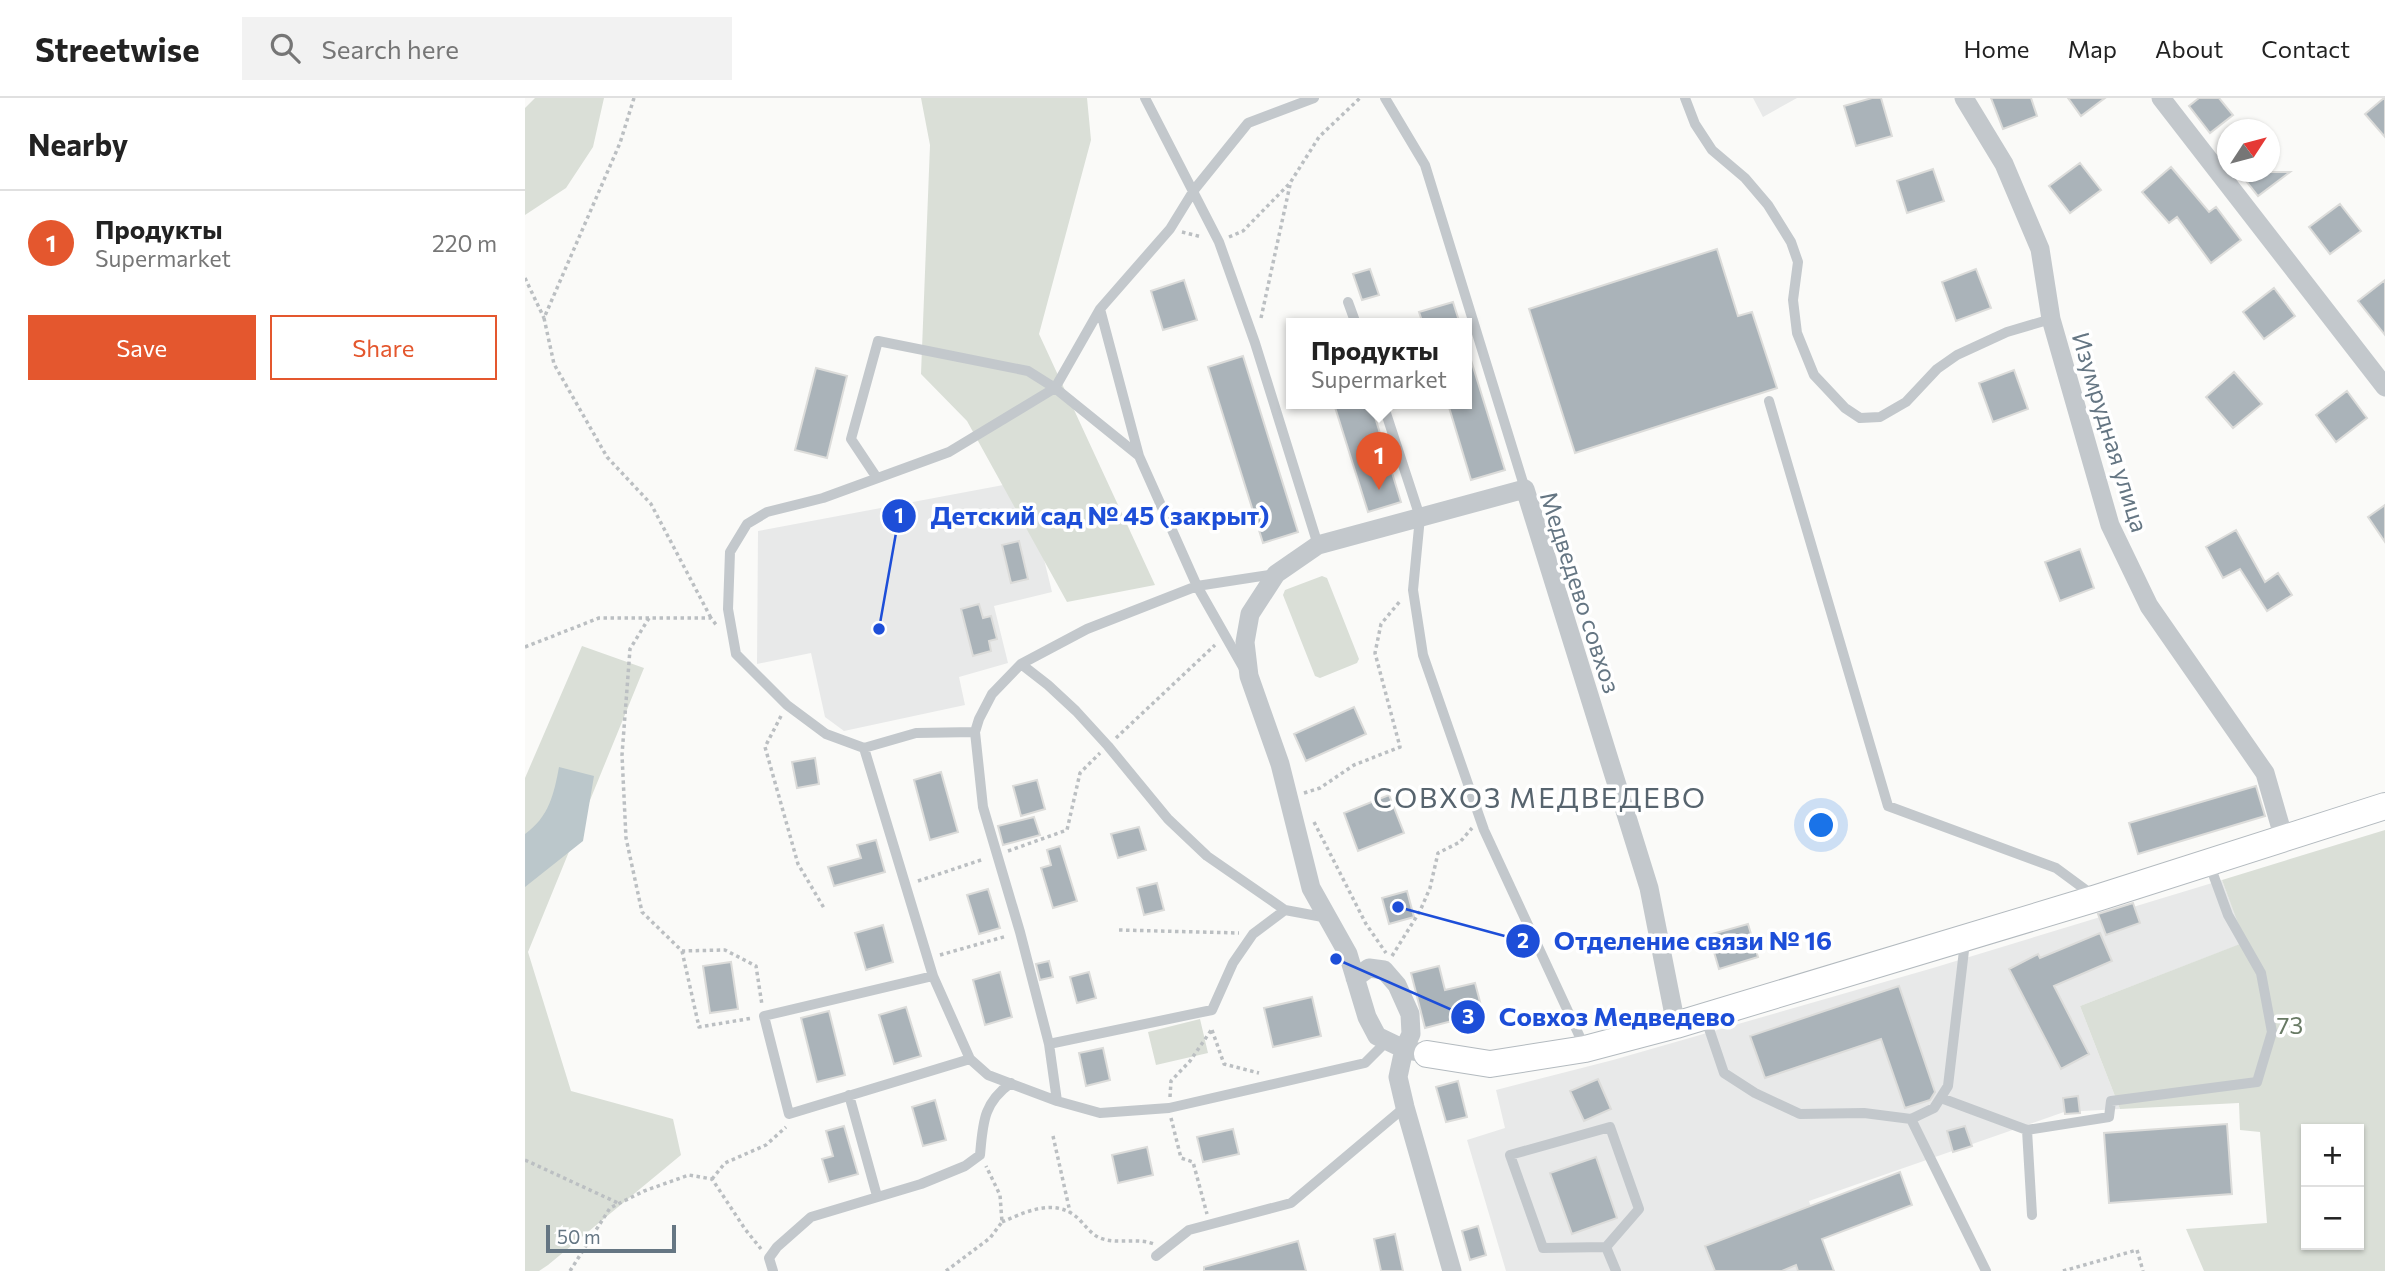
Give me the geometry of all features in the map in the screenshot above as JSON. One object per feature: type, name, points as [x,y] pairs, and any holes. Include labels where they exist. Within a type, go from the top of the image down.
[{"type":"street","name":"Изумрудная улица","points":[[1964,98],[2004,164],[2041,249],[2051,319],[2110,525],[2149,606],[2265,773],[2284,839]]},
{"type":"street","points":[[2161,98],[2385,387]]},
{"type":"street","name":"Медведево совхоз","points":[[1406,1048],[1377,1036],[1348,954],[1311,888],[1280,764],[1249,676],[1245,642],[1250,614],[1276,574],[1318,545],[1525,489],[1649,888],[1676,1025]]},
{"type":"street","points":[[1406,1048],[1489,1064],[1585,1049],[1676,1025],[1966,938],[2385,806]]},
{"type":"street","points":[[1355,978],[1369,968],[1384,970],[1397,985],[1411,1014],[1411,1034],[1398,1077],[1452,1271]]},
{"type":"lane","points":[[1145,98],[1219,242],[1255,343],[1318,545]]},
{"type":"lane","points":[[975,732],[916,733],[864,748],[826,734],[787,705],[736,654],[728,609],[730,552],[747,524],[767,512],[824,498],[949,452],[1055,388],[1100,310],[1170,229],[1194,190],[1248,122],[1314,98]]},
{"type":"lane","points":[[1385,98],[1425,164],[1525,489]]},
{"type":"lane","points":[[1685,98],[1695,124],[1712,150],[1745,178],[1768,205],[1791,242],[1798,262],[1793,300],[1797,333],[1814,375],[1845,408],[1860,418],[1880,417],[1906,401],[1937,369],[1957,355],[2007,332],[2051,319]]},
{"type":"lane","points":[[1349,302],[1354,318]]},
{"type":"lane","points":[[1100,310],[1139,456],[1197,586],[1249,676]]},
{"type":"lane","points":[[877,478],[851,439],[878,341],[1028,371],[1055,388],[1139,456]]},
{"type":"lane","points":[[1769,401],[1888,806],[2056,867],[2097,898]]},
{"type":"lane","points":[[1385,409],[1420,517],[1413,590],[1423,655],[1480,819],[1585,1049]]},
{"type":"lane","points":[[1057,1101],[1049,1044],[1020,932],[983,807],[975,732],[992,694],[1021,664],[1087,629],[1197,586],[1276,574]]},
{"type":"lane","points":[[1021,664],[1048,685],[1108,746],[1187,839],[1285,910],[1329,918]]},
{"type":"lane","points":[[864,748],[933,976],[970,1059],[988,1075],[1057,1101],[1100,1113],[1169,1108],[1365,1063],[1406,1048]]},
{"type":"lane","points":[[1941,1098],[2027,1130],[2109,1117],[2111,1101],[2257,1082],[2272,1032],[2261,973],[2228,915],[2209,863]]},
{"type":"lane","points":[[1049,1044],[1212,1010],[1233,963],[1253,934],[1285,910]]},
{"type":"lane","points":[[1705,1016],[1724,1073],[1755,1093],[1800,1114],[1864,1113],[1911,1119],[1934,1108],[1948,1086],[1966,938]]},
{"type":"lane","points":[[933,976],[764,1016],[789,1114],[970,1059]]},
{"type":"lane","points":[[773,1271],[769,1258],[777,1247],[811,1217],[921,1184],[965,1166],[980,1155],[985,1116],[995,1095],[1011,1083]]},
{"type":"lane","points":[[849,1095],[877,1196]]},
{"type":"lane","points":[[1156,1256],[1189,1230],[1291,1203],[1405,1107]]},
{"type":"lane","points":[[1911,1119],[1986,1271]]},
{"type":"lane","points":[[1610,1127],[1639,1209],[1605,1247],[1543,1248],[1510,1155],[1610,1127]]},
{"type":"lane","points":[[2027,1130],[2032,1215]]},
{"type":"lane","points":[[1605,1247],[1616,1271]]},
{"type":"path","points":[[544,318],[620,143],[634,98]]},
{"type":"path","points":[[1170,229],[1219,242],[1244,231],[1290,183],[1319,137],[1360,98]]},
{"type":"path","points":[[1255,343],[1290,183]]},
{"type":"path","points":[[525,278],[544,318],[554,364],[607,457],[651,504],[717,627]]},
{"type":"path","points":[[1289,798],[1320,788],[1354,765],[1400,747],[1375,653],[1381,624],[1413,590]]},
{"type":"path","points":[[525,647],[599,618],[712,618]]},
{"type":"path","points":[[649,618],[630,649],[622,755],[626,838],[642,912],[682,951],[699,1027],[764,1016],[756,966],[725,950],[682,951]]},
{"type":"path","points":[[906,885],[1067,830],[1080,773],[1225,635]]},
{"type":"path","points":[[787,705],[765,747],[797,864],[824,908]]},
{"type":"path","points":[[1311,817],[1366,924],[1390,959],[1420,911],[1430,888],[1438,853],[1460,842],[1480,819]]},
{"type":"path","points":[[1119,930],[1253,934]]},
{"type":"path","points":[[928,959],[1020,932]]},
{"type":"path","points":[[1212,1010],[1212,1029],[1224,1064],[1264,1074],[1281,1082]]},
{"type":"path","points":[[1209,1224],[1193,1162],[1181,1158],[1169,1108],[1171,1081],[1190,1061],[1212,1029]]},
{"type":"path","points":[[712,1179],[725,1163],[766,1145],[790,1123],[797,1111]]},
{"type":"path","points":[[1053,1136],[1070,1212]]},
{"type":"path","points":[[980,1155],[1000,1195],[1002,1222]]},
{"type":"path","points":[[525,1160],[618,1203]]},
{"type":"path","points":[[570,1271],[610,1208],[644,1191],[689,1175],[712,1179],[769,1258]]},
{"type":"path","points":[[946,1271],[990,1238],[1002,1222],[1045,1207],[1070,1212],[1098,1237],[1120,1243],[1144,1240],[1166,1248]]},
{"type":"path","points":[[2063,1271],[2137,1250],[2143,1271]]},
{"type":"shaded area","points":[[1753,98],[1797,98],[1763,117]]},
{"type":"shaded area","points":[[1025,481],[1052,592],[994,606],[1008,663],[959,677],[965,705],[844,731],[825,717],[811,653],[757,664],[758,531]]},
{"type":"shaded area","points":[[559,767],[594,776],[583,841],[525,887],[525,834],[545,812]]},
{"type":"shaded area","points":[[2222,880],[2246,942],[2080,1006],[2120,1109],[2064,1112],[1809,1201],[1833,1271],[1506,1271],[1467,1140],[1505,1128],[1496,1090],[1613,1060],[1933,968]]},
{"type":"green space","points":[[535,98],[604,98],[593,147],[566,188],[525,215],[525,108]]},
{"type":"green space","points":[[921,98],[1087,98],[1091,140],[1039,334],[1155,585],[1067,602],[967,421],[921,374],[930,145]]},
{"type":"green space","points":[[1322,576],[1327,578],[1359,659],[1357,663],[1320,678],[1315,676],[1283,595],[1285,590]]},
{"type":"green space","points":[[582,646],[644,668],[528,952],[571,1091],[673,1119],[681,1155],[548,1265],[539,1271],[525,1271],[525,778]]},
{"type":"green space","name":"73","points":[[2385,830],[2385,1271],[2204,1271],[2186,1229],[2267,1223],[2260,1132],[2240,1130],[2239,1103],[2120,1109],[2080,1006],[2245,942],[2222,880]]},
{"type":"green space","points":[[1200,1019],[1208,1053],[1156,1065],[1148,1032]]},
{"type":"building","points":[[1881,98],[1892,136],[1856,146],[1844,106]]},
{"type":"building","points":[[1991,98],[2031,98],[2037,116],[2003,129]]},
{"type":"building","points":[[2068,98],[2105,98],[2081,116]]},
{"type":"building","points":[[2199,98],[2219,98],[2233,115],[2228,119],[2217,119],[2217,128],[2210,133],[2189,106]]},
{"type":"building","points":[[2385,98],[2385,137],[2365,114]]},
{"type":"building","points":[[2080,163],[2101,190],[2070,213],[2049,186]]},
{"type":"building","points":[[2171,167],[2209,212],[2216,207],[2241,240],[2211,263],[2177,217],[2169,223],[2142,192]]},
{"type":"building","points":[[1933,169],[1944,201],[1907,213],[1897,181]]},
{"type":"building","points":[[2280,172],[2290,172],[2280,180]]},
{"type":"building","points":[[2247,182],[2277,182],[2258,196]]},
{"type":"building","points":[[2340,204],[2361,231],[2330,254],[2309,227]]},
{"type":"building","points":[[1717,249],[1738,316],[1752,312],[1777,388],[1575,453],[1529,309]]},
{"type":"building","points":[[1370,269],[1379,295],[1362,300],[1353,274]]},
{"type":"building","points":[[1976,269],[1991,308],[1956,321],[1942,282]]},
{"type":"building","points":[[1184,280],[1197,320],[1163,330],[1151,291]]},
{"type":"building","points":[[2385,280],[2385,335],[2358,301]]},
{"type":"building","points":[[2274,288],[2295,316],[2264,339],[2243,312]]},
{"type":"building","points":[[1453,302],[1458,318],[1421,318],[1419,312]]},
{"type":"building","points":[[1243,356],[1298,532],[1263,543],[1208,367]]},
{"type":"building","points":[[1472,363],[1505,470],[1471,480],[1450,409],[1472,409]]},
{"type":"building","points":[[816,368],[847,376],[827,458],[795,450]]},
{"type":"building","points":[[2014,370],[2028,409],[1993,422],[1979,383]]},
{"type":"building","points":[[2234,372],[2262,404],[2233,428],[2206,397]]},
{"type":"building","points":[[2347,391],[2367,418],[2336,442],[2316,415]]},
{"type":"building","points":[[1336,409],[1373,409],[1401,502],[1368,512]]},
{"type":"building","points":[[2385,505],[2385,542],[2368,517]]},
{"type":"building","points":[[2236,530],[2265,582],[2278,573],[2292,595],[2267,611],[2240,569],[2223,578],[2206,547]]},
{"type":"building","points":[[1019,541],[1028,579],[1011,583],[1002,545]]},
{"type":"building","points":[[2080,549],[2094,588],[2060,601],[2045,562]]},
{"type":"building","points":[[979,604],[983,618],[991,616],[997,639],[989,641],[991,651],[973,656],[961,609]]},
{"type":"building","points":[[1354,707],[1366,734],[1306,761],[1294,734]]},
{"type":"building","points":[[815,758],[819,784],[797,788],[792,762]]},
{"type":"building","points":[[941,772],[958,832],[930,840],[914,780]]},
{"type":"building","points":[[1037,780],[1045,809],[1021,816],[1013,786]]},
{"type":"building","points":[[2256,786],[2265,816],[2138,854],[2129,823]]},
{"type":"building","points":[[1389,795],[1404,833],[1358,851],[1344,813]]},
{"type":"building","points":[[1034,817],[1040,835],[1003,845],[998,826]]},
{"type":"building","points":[[1139,827],[1146,850],[1118,858],[1111,834]]},
{"type":"building","points":[[876,840],[885,872],[834,886],[828,867],[861,858],[857,845]]},
{"type":"building","points":[[1060,846],[1077,901],[1053,908],[1041,868],[1051,865],[1047,850]]},
{"type":"building","points":[[1157,883],[1164,910],[1144,915],[1137,888]]},
{"type":"building","points":[[988,889],[1000,928],[979,934],[967,895]]},
{"type":"building","points":[[1407,891],[1414,917],[1389,924],[1382,898]]},
{"type":"building","points":[[2133,903],[2140,923],[2106,935],[2098,914]]},
{"type":"building","points":[[1748,924],[1758,957],[1719,969],[1709,935]]},
{"type":"building","points":[[883,925],[893,962],[866,970],[855,933]]},
{"type":"building","points":[[2100,933],[2112,961],[2054,986],[2089,1054],[2061,1069],[2009,969],[2038,954],[2040,958]]},
{"type":"building","points":[[1049,961],[1053,977],[1040,980],[1036,964]]},
{"type":"building","points":[[731,962],[738,1009],[710,1013],[703,966]]},
{"type":"building","points":[[1439,966],[1445,990],[1475,983],[1483,1013],[1425,1028],[1411,973]]},
{"type":"building","points":[[1000,972],[1012,1017],[985,1025],[973,980]]},
{"type":"building","points":[[1089,972],[1096,998],[1077,1003],[1070,977]]},
{"type":"building","points":[[1899,986],[1935,1092],[1930,1100],[1905,1108],[1881,1039],[1765,1078],[1750,1036]]},
{"type":"building","points":[[1312,997],[1321,1036],[1273,1047],[1264,1008]]},
{"type":"building","points":[[906,1007],[921,1056],[894,1064],[879,1015]]},
{"type":"building","points":[[829,1011],[845,1075],[817,1082],[801,1018]]},
{"type":"building","points":[[1103,1048],[1110,1080],[1086,1086],[1079,1053]]},
{"type":"building","points":[[1598,1079],[1611,1109],[1584,1121],[1570,1091]]},
{"type":"building","points":[[1458,1081],[1467,1117],[1446,1122],[1436,1087]]},
{"type":"building","points":[[2078,1096],[2080,1113],[2065,1114],[2063,1098]]},
{"type":"building","points":[[935,1100],[946,1140],[923,1146],[912,1107]]},
{"type":"building","points":[[2227,1124],[2232,1194],[2109,1203],[2104,1133]]},
{"type":"building","points":[[844,1126],[858,1174],[829,1182],[822,1159],[833,1156],[826,1131]]},
{"type":"building","points":[[1965,1126],[1972,1146],[1953,1152],[1947,1131]]},
{"type":"building","points":[[1233,1129],[1239,1154],[1203,1162],[1197,1137]]},
{"type":"building","points":[[1147,1147],[1153,1175],[1118,1183],[1112,1155]]},
{"type":"building","points":[[1596,1157],[1617,1218],[1572,1234],[1550,1173]]},
{"type":"building","points":[[1900,1172],[1912,1205],[1822,1239],[1834,1271],[1798,1271],[1796,1265],[1782,1271],[1715,1271],[1705,1246]]},
{"type":"building","points":[[1478,1226],[1486,1255],[1470,1260],[1462,1231]]},
{"type":"building","points":[[1395,1234],[1403,1271],[1381,1271],[1374,1239]]},
{"type":"building","points":[[1298,1241],[1306,1271],[1204,1271],[1204,1267]]},
{"type":"place","name":"Продукты","points":[[1379,490]]},
{"type":"place","name":"Детский сад № 45 (закрыт)","points":[[879,629]]},
{"type":"place","name":"Отделение связи № 16","points":[[1398,907]]},
{"type":"place","name":"Совхоз Медведево","points":[[1336,959]]},
{"type":"district","name":"СОВХОЗ МЕДВЕДЕВО","points":[[1540,797]]}]
